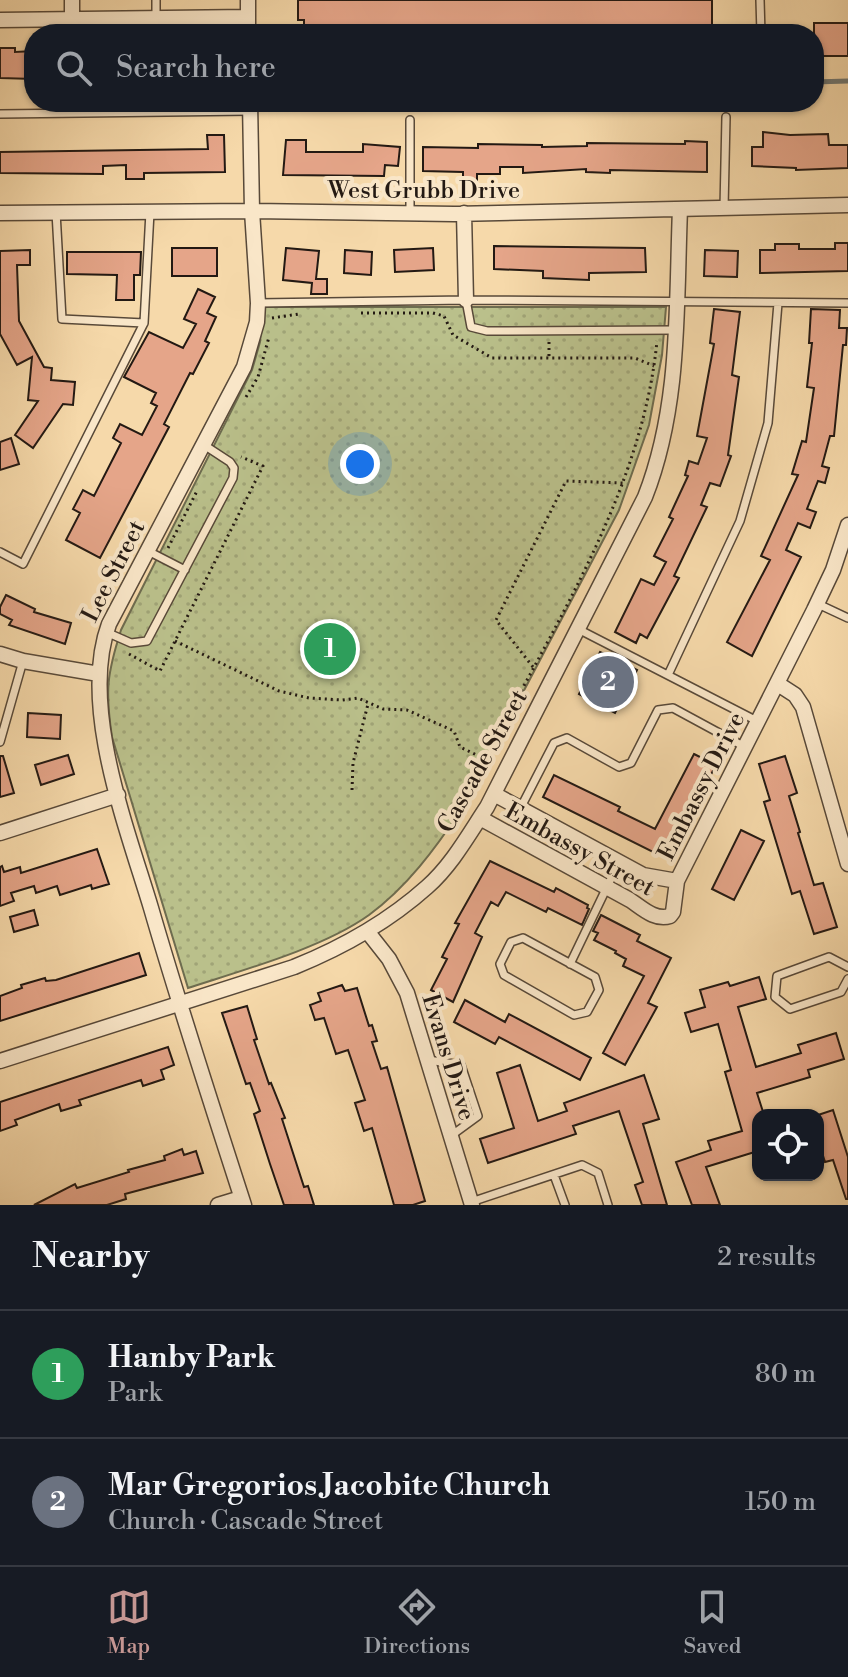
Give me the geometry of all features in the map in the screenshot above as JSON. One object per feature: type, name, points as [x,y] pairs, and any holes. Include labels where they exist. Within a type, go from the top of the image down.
[{"type":"street","points":[[72,0],[72,19]]},
{"type":"street","points":[[248,0],[248,24]]},
{"type":"street","points":[[0,20],[248,17]]},
{"type":"street","name":"Lee Street","points":[[242,1201],[178,1003],[118,795],[102,721],[99,674],[106,632],[244,367],[257,322],[250,112]]},
{"type":"street","name":"West Grubb Drive","points":[[0,213],[464,213],[848,205]]},
{"type":"street","name":"Cascade Street","points":[[0,1061],[326,954],[367,931],[429,886],[460,848],[494,794],[645,497],[659,460],[673,382],[680,209]]},
{"type":"street","points":[[464,213],[466,300]]},
{"type":"street","name":"Embassy Drive","points":[[494,794],[643,875],[677,881],[817,604],[833,570],[848,525]]},
{"type":"street","points":[[0,654],[99,674]]},
{"type":"street","points":[[778,684],[795,695],[803,707],[848,864]]},
{"type":"street","points":[[0,833],[118,795]]},
{"type":"street","name":"Embassy Street","points":[[480,818],[607,887],[646,912],[665,918],[673,912],[677,881]]},
{"type":"street","name":"Evans Drive","points":[[367,931],[389,959],[407,993],[472,1204]]},
{"type":"street","points":[[218,1205],[242,1201]]},
{"type":"lane","points":[[156,0],[156,18]]},
{"type":"lane","points":[[760,0],[761,24]]},
{"type":"lane","points":[[0,114],[62,112]]},
{"type":"lane","points":[[724,208],[726,117]]},
{"type":"lane","points":[[410,120],[410,213]]},
{"type":"lane","points":[[56,212],[62,319],[144,323]]},
{"type":"lane","points":[[0,552],[23,564],[144,323],[150,212]]},
{"type":"lane","points":[[466,300],[471,327],[487,331],[675,330]]},
{"type":"lane","points":[[258,303],[466,300],[848,303]]},
{"type":"lane","points":[[668,675],[740,521],[768,423],[778,303]]},
{"type":"lane","points":[[106,632],[131,643],[147,641],[185,570],[233,478],[234,468],[230,462],[204,445]]},
{"type":"lane","points":[[148,551],[185,570]]},
{"type":"lane","points":[[817,604],[848,618]]},
{"type":"lane","points":[[578,629],[759,722]]},
{"type":"lane","points":[[0,742],[23,661]]},
{"type":"lane","points":[[520,809],[554,743],[567,738],[619,767],[631,763],[658,710],[673,708],[745,747]]},
{"type":"lane","points":[[570,964],[619,862]]},
{"type":"lane","points":[[523,938],[570,964],[595,977],[599,990],[587,1012],[574,1015],[504,975],[500,964],[511,942],[523,938]]},
{"type":"lane","points":[[848,967],[829,957],[777,976],[775,997],[790,1009],[841,992],[848,979]]},
{"type":"lane","points":[[427,1060],[461,1065],[478,1116],[450,1137]]},
{"type":"lane","points":[[472,1204],[582,1165],[598,1173],[608,1205]]},
{"type":"lane","points":[[554,1175],[565,1205]]},
{"type":"path","points":[[353,311],[444,316],[453,335],[492,358],[635,358],[654,366]]},
{"type":"path","points":[[271,318],[303,313]]},
{"type":"path","points":[[175,641],[279,691],[309,698],[358,698],[383,709],[416,712],[454,731],[460,747],[485,759],[624,483],[643,421],[658,329]]},
{"type":"path","points":[[549,331],[549,358]]},
{"type":"path","points":[[163,559],[203,480]]},
{"type":"path","points":[[533,667],[496,620],[566,481],[624,483]]},
{"type":"path","points":[[352,790],[353,763],[368,702]]},
{"type":"green space","points":[[262,307],[666,307],[662,355],[649,425],[619,510],[451,825],[420,867],[396,892],[350,927],[282,957],[188,988],[112,737],[109,683],[121,630],[252,370],[260,342]]},
{"type":"building","points":[[298,0],[712,0],[712,24],[304,24],[304,20],[298,20]]},
{"type":"building","points":[[848,23],[848,56],[824,56],[824,24],[814,24]]},
{"type":"building","points":[[0,48],[24,52],[24,79],[0,78]]},
{"type":"building","points":[[763,132],[828,134],[829,145],[848,145],[848,168],[796,170],[752,166],[752,147],[763,147]]},
{"type":"building","points":[[207,135],[224,135],[225,172],[144,173],[144,179],[126,179],[126,165],[103,166],[103,174],[0,173],[0,152],[208,149]]},
{"type":"building","points":[[286,140],[306,140],[306,152],[363,152],[363,144],[400,147],[398,166],[385,165],[384,176],[283,175]]},
{"type":"building","points":[[685,141],[707,142],[707,172],[610,170],[610,173],[586,172],[586,169],[523,173],[523,167],[500,167],[500,174],[477,174],[477,189],[463,189],[463,172],[423,171],[423,147],[685,144]]},
{"type":"building","points":[[835,243],[848,243],[848,271],[760,273],[760,250],[775,250],[775,244],[799,244],[799,249],[835,249]]},
{"type":"building","points":[[494,246],[645,248],[646,272],[589,273],[589,280],[543,278],[543,271],[494,269]]},
{"type":"building","points":[[172,248],[217,248],[217,276],[172,276]]},
{"type":"building","points":[[286,248],[319,251],[316,279],[327,279],[327,294],[311,294],[312,283],[283,280]]},
{"type":"building","points":[[433,248],[434,270],[395,272],[394,250]]},
{"type":"building","points":[[30,250],[30,265],[17,265],[19,321],[44,367],[52,368],[51,380],[75,382],[73,405],[63,404],[33,448],[15,435],[38,401],[28,400],[32,357],[17,365],[0,334],[0,251]]},
{"type":"building","points":[[345,250],[372,252],[371,275],[344,273]]},
{"type":"building","points":[[705,250],[738,251],[737,277],[704,276]]},
{"type":"building","points":[[67,252],[141,252],[140,275],[134,275],[134,300],[116,300],[117,275],[67,274]]},
{"type":"building","points":[[198,289],[215,297],[207,313],[216,317],[205,341],[209,343],[164,424],[169,427],[100,558],[66,540],[80,513],[73,509],[83,490],[94,496],[121,443],[113,438],[120,424],[142,435],[157,406],[151,403],[156,393],[124,377],[149,332],[183,348],[196,324],[184,319]]},
{"type":"building","points":[[714,309],[740,312],[732,375],[739,377],[728,455],[731,456],[720,486],[710,483],[701,505],[707,507],[674,576],[679,578],[647,638],[640,634],[636,643],[615,632],[641,579],[654,585],[666,562],[654,556],[673,519],[669,517],[688,476],[685,475],[689,461],[698,464],[707,438],[697,436],[714,344],[710,343]]},
{"type":"building","points":[[811,309],[840,310],[839,328],[847,328],[834,436],[830,436],[822,466],[829,468],[825,483],[818,481],[807,509],[816,512],[810,528],[798,523],[786,550],[801,557],[752,656],[727,642],[770,560],[761,556],[798,475],[792,474],[802,441],[806,442],[814,388],[807,387],[812,343],[809,343]]},
{"type":"building","points":[[11,438],[19,464],[0,470],[0,442]]},
{"type":"building","points":[[6,595],[35,609],[34,612],[71,623],[65,644],[9,625],[12,620],[0,614]]},
{"type":"building","points":[[600,652],[637,670],[615,713],[579,694]]},
{"type":"building","points":[[28,713],[61,715],[60,739],[27,737]]},
{"type":"building","points":[[694,754],[716,765],[667,859],[543,797],[554,775],[620,807],[618,811],[655,829]]},
{"type":"building","points":[[68,755],[74,774],[41,785],[35,765]]},
{"type":"building","points":[[0,756],[3,756],[14,793],[0,797]]},
{"type":"building","points":[[785,756],[797,793],[789,796],[798,833],[814,885],[823,883],[837,927],[814,934],[800,891],[792,894],[764,802],[770,800],[759,764]]},
{"type":"building","points":[[741,830],[764,841],[734,900],[712,889]]},
{"type":"building","points":[[97,849],[109,884],[92,889],[91,885],[60,895],[57,886],[36,893],[34,886],[11,893],[14,901],[0,906],[0,867],[4,872],[20,867],[21,873]]},
{"type":"building","points":[[490,861],[554,892],[556,888],[588,905],[589,909],[582,925],[548,908],[546,912],[506,892],[498,906],[491,902],[475,933],[482,937],[453,1002],[431,990],[447,959],[442,957],[459,924],[455,923]]},
{"type":"building","points":[[34,910],[38,925],[14,932],[10,917]]},
{"type":"building","points":[[601,915],[640,935],[637,941],[671,958],[648,1003],[657,1007],[625,1065],[603,1053],[644,976],[623,966],[626,959],[594,940],[598,933],[593,931]]},
{"type":"building","points":[[139,953],[146,975],[0,1021],[0,996],[22,988],[21,985],[45,978],[46,981],[56,980]]},
{"type":"building","points":[[759,977],[766,999],[738,1007],[756,1067],[801,1053],[798,1045],[836,1033],[844,1059],[808,1070],[810,1077],[757,1093],[762,1109],[752,1109],[752,1153],[706,1167],[720,1205],[692,1205],[676,1162],[711,1150],[708,1141],[742,1131],[725,1072],[731,1070],[718,1024],[691,1032],[685,1013],[705,1007],[700,990],[728,982],[730,986]]},
{"type":"building","points":[[342,985],[345,991],[357,988],[369,1026],[372,1025],[377,1041],[372,1042],[381,1069],[387,1067],[425,1201],[413,1205],[394,1205],[372,1128],[364,1131],[355,1103],[365,1100],[348,1050],[336,1054],[324,1018],[315,1020],[310,1005],[321,1001],[318,993]]},
{"type":"building","points":[[465,1000],[505,1022],[509,1014],[591,1058],[580,1080],[499,1037],[495,1044],[454,1022]]},
{"type":"building","points":[[247,1006],[257,1039],[254,1040],[285,1118],[282,1119],[304,1187],[308,1186],[314,1205],[284,1205],[270,1164],[254,1114],[260,1111],[250,1083],[246,1084],[222,1013]]},
{"type":"building","points":[[168,1047],[174,1065],[161,1070],[164,1079],[143,1086],[141,1080],[79,1100],[81,1105],[61,1111],[59,1104],[15,1120],[17,1125],[0,1131],[0,1102]]},
{"type":"building","points":[[520,1065],[538,1121],[567,1111],[564,1103],[644,1075],[659,1119],[643,1124],[667,1205],[642,1205],[635,1185],[643,1182],[619,1111],[573,1126],[576,1134],[488,1163],[480,1139],[514,1128],[497,1073]]},
{"type":"building","points":[[833,1110],[848,1157],[848,1199],[833,1160],[825,1162],[824,1159],[824,1113]]},
{"type":"building","points":[[182,1149],[184,1155],[196,1151],[203,1173],[125,1194],[126,1199],[107,1205],[34,1205],[75,1184],[77,1188],[129,1172],[165,1160],[164,1156]]},
{"type":"waterway","points":[[824,82],[848,81]]},
{"type":"place","name":"Hanby Park","points":[[330,649]]},
{"type":"place","name":"Mar Gregorios Jacobite Church","points":[[608,682]]}]
